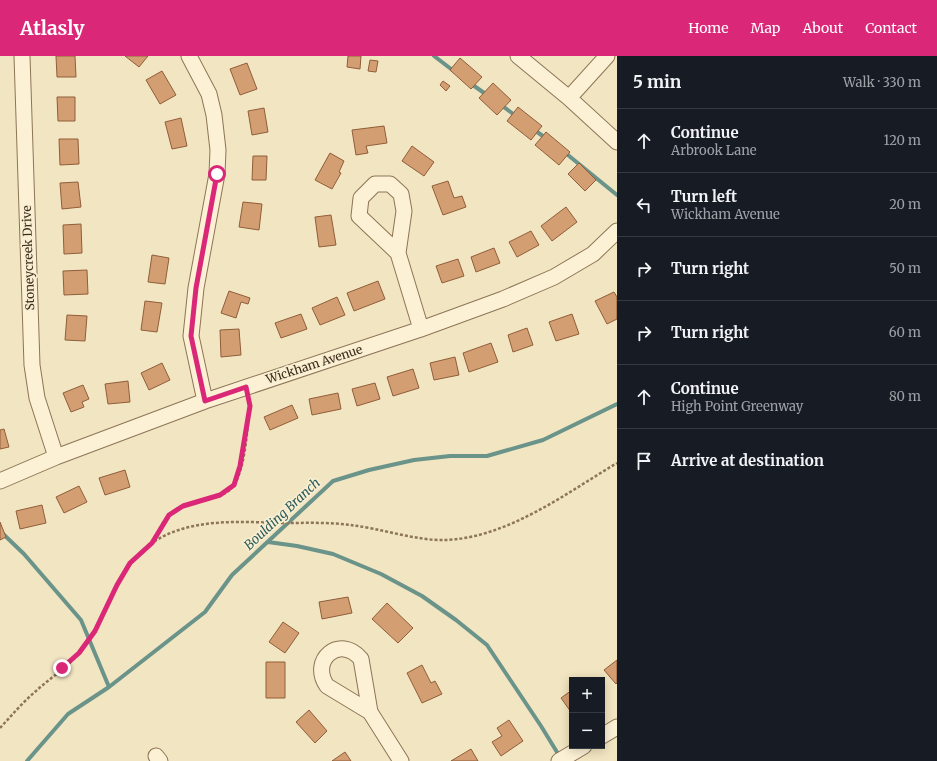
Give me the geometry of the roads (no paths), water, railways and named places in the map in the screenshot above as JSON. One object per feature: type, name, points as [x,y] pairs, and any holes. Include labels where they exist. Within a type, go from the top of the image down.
[{"type":"street","name":"Stoneycreek Drive","points":[[22,56],[32,365],[37,398],[56,457]]},
{"type":"street","points":[[189,56],[209,94],[214,114],[218,150],[217,174],[196,288],[191,336],[205,401]]},
{"type":"street","points":[[518,56],[569,98],[617,142]]},
{"type":"street","points":[[569,98],[607,56]]},
{"type":"street","name":"Wickham Avenue","points":[[0,481],[56,457],[205,401],[421,329],[503,299],[554,277],[593,254],[617,231]]},
{"type":"street","points":[[398,253],[421,329]]},
{"type":"street","points":[[370,712],[401,761]]},
{"type":"street","points":[[605,734],[617,727]]},
{"type":"street","points":[[560,761],[579,749]]},
{"type":"waterway","points":[[434,56],[455,72]]},
{"type":"waterway","points":[[470,83],[487,95]]},
{"type":"waterway","points":[[501,105],[516,116]]},
{"type":"waterway","points":[[533,129],[547,139]]},
{"type":"waterway","points":[[563,151],[617,195]]},
{"type":"waterway","name":"Boulding Branch","points":[[27,761],[68,714],[109,687],[205,612],[232,575],[333,481],[369,470],[414,460],[450,456],[487,456],[543,440],[617,404]]},
{"type":"waterway","points":[[0,531],[24,554],[81,620],[109,687]]},
{"type":"waterway","points":[[268,542],[297,546],[333,554],[381,574],[422,596],[456,620],[487,645],[560,757]]}]
